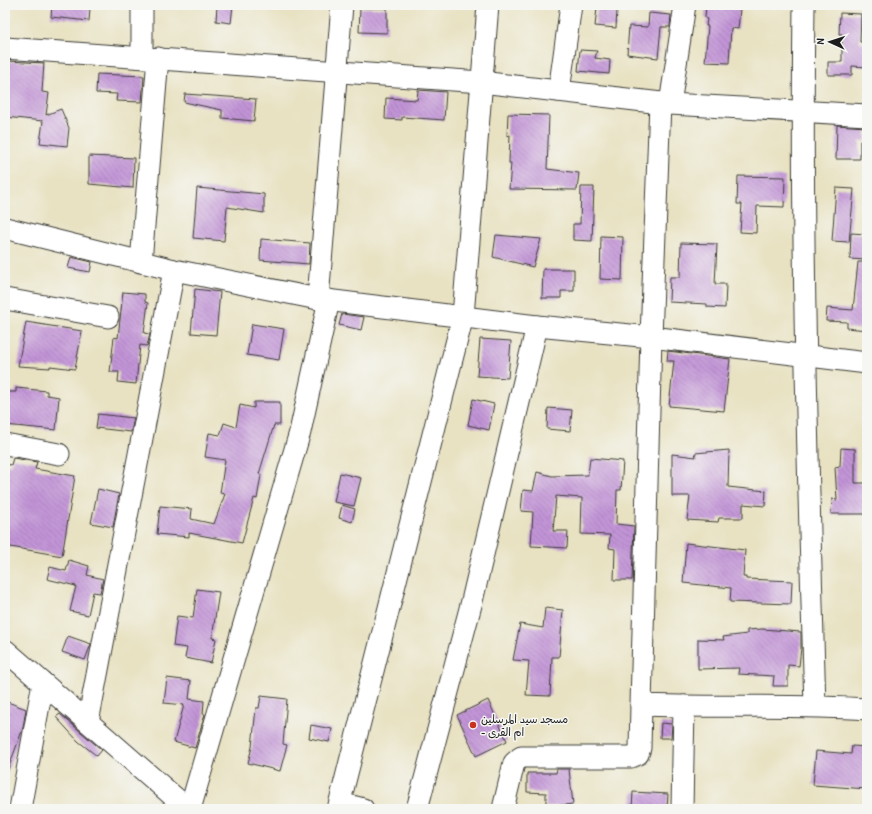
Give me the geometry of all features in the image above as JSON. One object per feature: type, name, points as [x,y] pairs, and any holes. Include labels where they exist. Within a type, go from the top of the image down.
[{"type":"street","points":[[141,262],[150,58],[142,5]]},
{"type":"street","points":[[5,650],[189,809],[300,432],[324,300],[342,5]]},
{"type":"street","points":[[363,809],[339,806],[463,316],[480,82],[488,5]]},
{"type":"street","points":[[559,91],[571,5]]},
{"type":"street","points":[[503,809],[514,763],[521,757],[631,757],[638,754],[640,748],[651,337],[665,104],[685,5]]},
{"type":"street","points":[[804,5],[802,112],[805,356],[815,706]]},
{"type":"street","points":[[5,48],[480,82],[665,104],[867,115]]},
{"type":"street","points":[[5,228],[174,270],[324,300],[536,326],[651,337],[867,363]]},
{"type":"street","points":[[88,722],[174,270]]},
{"type":"street","points":[[5,299],[108,316]]},
{"type":"street","points":[[417,809],[472,601],[536,326]]},
{"type":"street","points":[[5,444],[59,454]]},
{"type":"street","points":[[20,809],[43,683]]},
{"type":"street","points":[[642,705],[815,706],[867,709]]},
{"type":"street","points":[[682,809],[684,706]]},
{"type":"building","points":[[52,5],[78,5],[78,7],[90,8],[89,21],[51,17]]},
{"type":"building","points":[[217,5],[233,5],[231,23],[216,21]]},
{"type":"building","points":[[706,5],[731,5],[731,8],[740,9],[738,29],[731,28],[729,63],[705,62],[708,26],[706,26],[707,19],[705,18]]},
{"type":"building","points":[[360,8],[387,8],[387,33],[359,32]]},
{"type":"building","points":[[597,8],[617,10],[616,28],[595,26]]},
{"type":"building","points":[[649,13],[671,15],[670,27],[661,27],[658,58],[627,54],[629,26],[648,27]]},
{"type":"building","points":[[840,13],[861,14],[860,42],[867,42],[867,67],[852,66],[852,75],[828,75],[828,62],[842,62],[842,34],[839,34]]},
{"type":"building","points":[[580,50],[597,51],[595,58],[610,60],[609,74],[578,71]]},
{"type":"building","points":[[7,61],[44,63],[42,92],[49,93],[46,115],[61,109],[69,128],[67,146],[40,143],[43,121],[5,117]]},
{"type":"building","points":[[97,74],[144,76],[142,102],[116,101],[117,94],[96,93]]},
{"type":"building","points":[[418,90],[446,92],[444,120],[402,117],[402,120],[385,119],[386,98],[417,100]]},
{"type":"building","points":[[185,94],[256,99],[254,121],[222,118],[222,110],[184,102]]},
{"type":"building","points":[[508,114],[549,115],[547,169],[579,173],[577,190],[509,189],[511,163],[509,163],[510,135],[507,136]]},
{"type":"building","points":[[837,125],[866,127],[866,141],[860,141],[860,159],[836,159]]},
{"type":"building","points":[[89,156],[134,158],[133,188],[89,184]]},
{"type":"building","points":[[738,176],[785,177],[784,207],[757,206],[756,233],[740,232],[742,204],[737,204]]},
{"type":"building","points":[[581,187],[594,187],[592,241],[573,240],[573,224],[580,224]]},
{"type":"building","points":[[197,188],[264,194],[264,213],[227,207],[224,241],[193,238]]},
{"type":"building","points":[[836,188],[854,189],[849,242],[832,241]]},
{"type":"building","points":[[851,233],[867,234],[867,260],[850,259]]},
{"type":"building","points":[[496,235],[541,239],[533,267],[493,257]]},
{"type":"building","points":[[601,236],[623,237],[622,280],[600,279]]},
{"type":"building","points":[[261,239],[310,243],[309,264],[260,260]]},
{"type":"building","points":[[681,243],[717,244],[715,284],[726,284],[725,308],[707,307],[707,304],[669,302],[670,277],[680,277]]},
{"type":"building","points":[[71,257],[92,262],[90,272],[68,268]]},
{"type":"building","points":[[858,262],[867,262],[867,330],[847,328],[847,322],[826,321],[827,308],[853,310]]},
{"type":"building","points":[[543,269],[574,269],[574,291],[561,291],[561,298],[542,298]]},
{"type":"building","points":[[195,289],[220,292],[216,335],[191,333]]},
{"type":"building","points":[[123,292],[145,294],[145,302],[148,303],[144,333],[150,334],[147,346],[140,345],[136,384],[118,382],[119,372],[110,372],[114,337],[118,338]]},
{"type":"building","points":[[342,314],[364,317],[361,330],[339,325]]},
{"type":"building","points":[[26,322],[82,331],[75,369],[50,366],[50,368],[18,366]]},
{"type":"building","points":[[252,324],[284,329],[279,360],[247,355]]},
{"type":"building","points":[[480,339],[511,341],[508,378],[477,376]]},
{"type":"building","points":[[668,351],[730,359],[724,411],[669,406],[674,361],[667,361]]},
{"type":"building","points":[[16,388],[47,391],[47,395],[59,397],[56,430],[5,425],[7,392],[16,392]]},
{"type":"building","points":[[473,399],[494,404],[489,430],[468,425]]},
{"type":"building","points":[[254,402],[280,402],[280,425],[274,425],[259,474],[261,475],[257,499],[254,498],[242,543],[189,533],[189,537],[157,534],[160,506],[192,509],[191,519],[214,524],[225,494],[220,493],[225,460],[205,457],[209,433],[220,435],[224,423],[236,427],[240,405],[254,408]]},
{"type":"building","points":[[548,408],[572,410],[570,431],[547,429]]},
{"type":"building","points":[[98,414],[134,418],[131,432],[96,428]]},
{"type":"building","points":[[841,448],[855,449],[855,483],[867,483],[867,514],[831,514],[832,499],[837,500],[835,467],[840,466]]},
{"type":"building","points":[[729,450],[728,487],[766,491],[765,506],[743,504],[743,518],[719,518],[718,522],[687,520],[690,496],[672,496],[672,454],[696,457],[695,453]]},
{"type":"building","points":[[13,458],[37,462],[35,469],[75,476],[62,556],[5,546],[5,464],[11,465]]},
{"type":"building","points":[[590,458],[623,461],[621,490],[617,490],[616,524],[634,526],[632,580],[614,580],[615,549],[609,548],[610,535],[581,534],[582,498],[556,496],[553,531],[568,531],[567,548],[531,546],[533,512],[521,511],[523,490],[533,491],[537,472],[552,476],[588,475]]},
{"type":"building","points":[[340,473],[361,478],[354,506],[334,502]]},
{"type":"building","points":[[98,489],[119,494],[113,527],[91,523]]},
{"type":"building","points":[[342,505],[355,509],[352,522],[339,518]]},
{"type":"building","points":[[686,543],[745,550],[743,577],[746,577],[746,579],[792,581],[791,604],[730,602],[731,588],[683,583]]},
{"type":"building","points":[[69,560],[89,566],[87,575],[103,579],[100,593],[93,592],[88,615],[70,611],[76,586],[47,579],[50,567],[66,571]]},
{"type":"building","points":[[197,589],[219,592],[212,638],[216,639],[211,663],[185,658],[187,648],[173,646],[177,616],[193,618]]},
{"type":"building","points":[[545,608],[563,610],[559,657],[552,657],[550,696],[526,695],[529,661],[513,660],[520,624],[543,628]]},
{"type":"building","points":[[762,629],[801,632],[799,666],[788,665],[788,686],[773,686],[774,676],[738,674],[739,668],[698,669],[698,639],[724,640],[723,637],[747,634],[747,630]]},
{"type":"building","points":[[68,636],[91,644],[85,660],[62,652]]},
{"type":"building","points":[[167,678],[191,681],[189,699],[204,701],[203,714],[205,714],[195,748],[174,742],[184,705],[164,703]]},
{"type":"building","points":[[261,696],[287,699],[283,744],[287,745],[280,771],[248,763],[252,747],[256,708],[259,708]]},
{"type":"building","points":[[488,700],[507,741],[476,756],[457,715]]},
{"type":"building","points":[[5,701],[26,709],[23,728],[7,772],[5,771]]},
{"type":"building","points":[[60,714],[102,750],[97,756],[78,741],[56,717]]},
{"type":"building","points":[[661,723],[672,724],[671,738],[660,738]]},
{"type":"building","points":[[311,725],[332,729],[329,742],[309,738]]},
{"type":"building","points":[[852,746],[867,747],[867,789],[813,785],[816,751],[851,754]]},
{"type":"building","points":[[557,769],[569,769],[573,804],[546,807],[546,793],[527,792],[527,773],[556,773]]},
{"type":"building","points":[[633,792],[668,794],[667,809],[632,809]]},
{"type":"place","name":"مسجد سيد المرسلين - ام القرى","points":[[473,725]]}]
